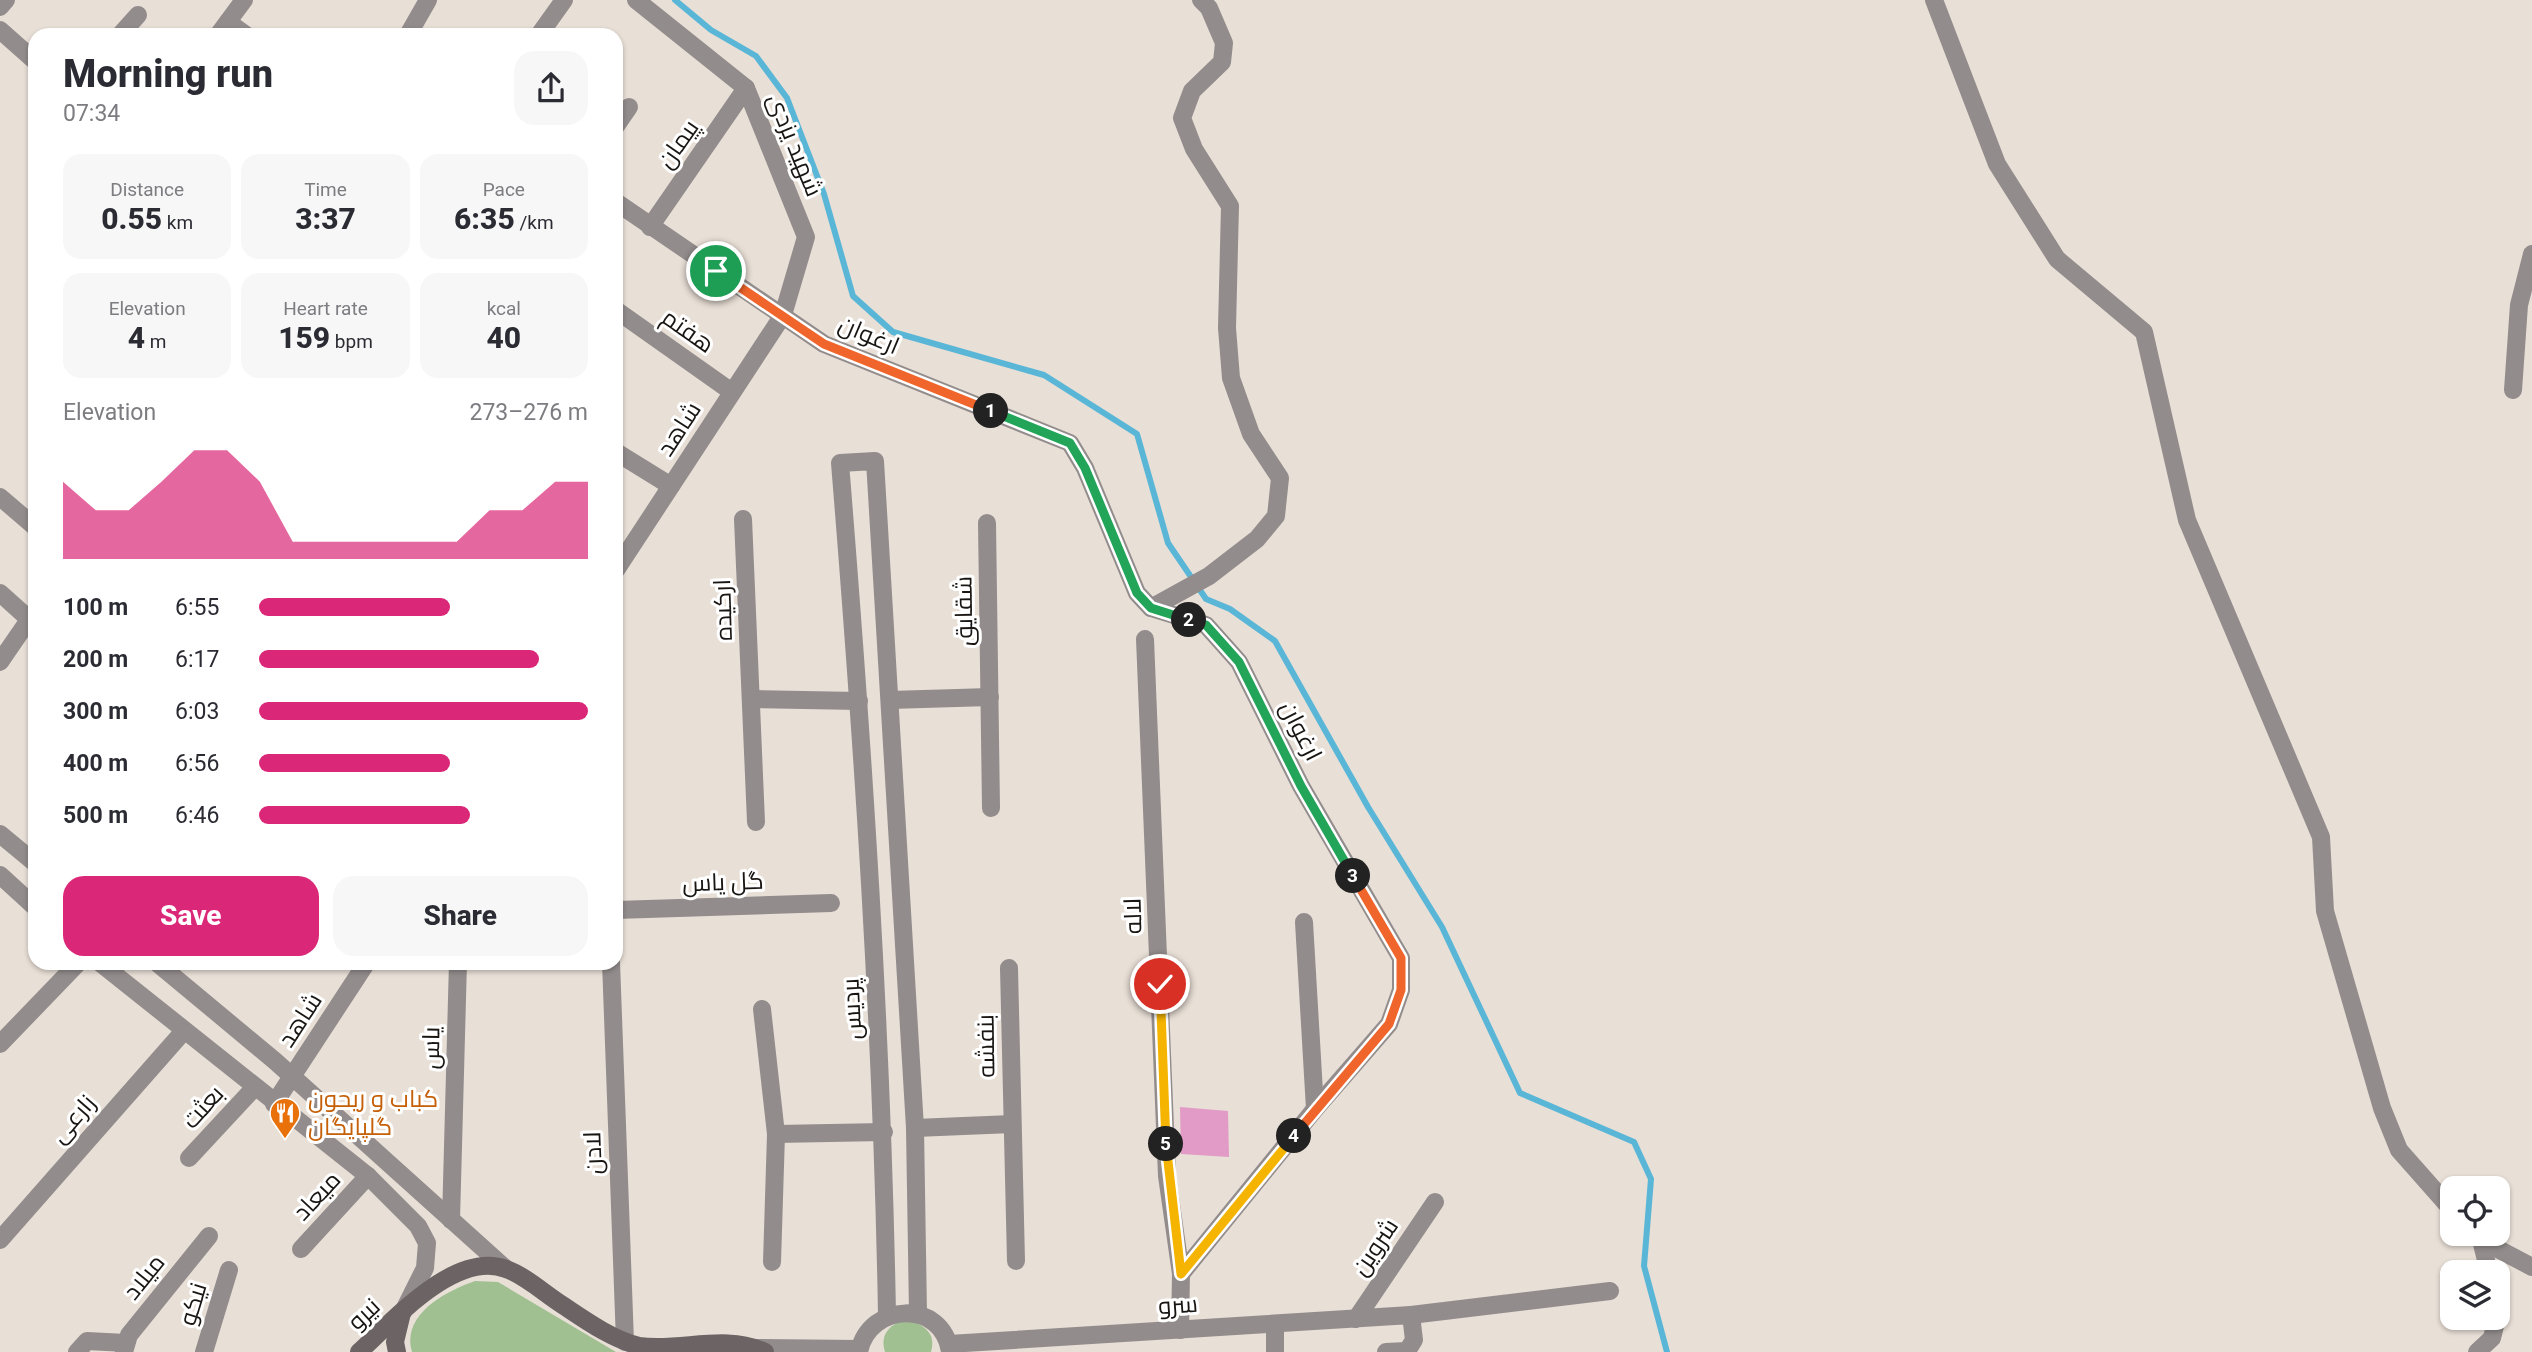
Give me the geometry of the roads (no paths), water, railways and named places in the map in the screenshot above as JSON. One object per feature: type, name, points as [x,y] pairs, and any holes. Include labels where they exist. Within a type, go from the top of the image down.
[{"type":"main road","name":"نیرو","points":[[359,1352],[402,1313],[453,1273],[477,1268],[505,1268]]},
{"type":"main road","points":[[505,1268],[625,1342],[662,1349],[695,1348],[720,1342],[761,1350]]},
{"type":"main road","points":[[397,1352],[395,1342],[402,1313]]},
{"type":"street","points":[[0,7],[6,0]]},
{"type":"street","points":[[223,28],[244,0]]},
{"type":"street","points":[[412,28],[428,0]]},
{"type":"street","points":[[544,28],[564,0]]},
{"type":"street","name":"شهید یزدی","points":[[636,0],[746,88],[806,237],[783,315]]},
{"type":"street","points":[[1151,608],[1209,576],[1257,539],[1276,516],[1280,478],[1251,434],[1231,378],[1227,328],[1230,206],[1194,149],[1182,118],[1192,91],[1222,62],[1224,43],[1209,8],[1201,0]]},
{"type":"street","points":[[1934,0],[1997,164],[2057,259],[2144,332],[2187,520],[2320,837],[2325,911],[2382,1108],[2399,1150],[2440,1196]]},
{"type":"street","points":[[126,28],[138,15]]},
{"type":"street","points":[[0,30],[28,55]]},
{"type":"street","name":"پیمان","points":[[650,227],[746,88]]},
{"type":"street","points":[[623,116],[629,107]]},
{"type":"street","name":"ارغوان","points":[[623,207],[824,344],[1070,443],[1085,468],[1137,593],[1151,608],[1206,625],[1239,662],[1301,786],[1401,958],[1401,990],[1389,1024],[1314,1109],[1181,1274]]},
{"type":"street","points":[[2513,390],[2519,305],[2532,254]]},
{"type":"street","name":"هفتم","points":[[623,315],[732,392]]},
{"type":"street","name":"شاهد","points":[[623,557],[783,315]]},
{"type":"street","points":[[623,456],[671,486]]},
{"type":"street","name":"پردیس","points":[[887,1315],[884,1132],[859,701],[840,463],[875,461],[890,699]]},
{"type":"street","points":[[0,497],[28,521]]},
{"type":"street","name":"ارکیده","points":[[743,519],[757,822]]},
{"type":"street","name":"شقایق","points":[[987,523],[992,808]]},
{"type":"street","points":[[0,593],[28,612]]},
{"type":"street","points":[[0,662],[28,621]]},
{"type":"street","name":"لاله","points":[[1145,639],[1167,1176],[1181,1274]]},
{"type":"street","points":[[751,699],[859,701],[990,698]]},
{"type":"street","points":[[890,699],[915,1128],[918,1313]]},
{"type":"street","points":[[0,834],[28,857]]},
{"type":"street","points":[[0,875],[28,900]]},
{"type":"street","name":"گل یاس","points":[[623,910],[831,903]]},
{"type":"street","points":[[1304,922],[1314,1109]]},
{"type":"street","name":"بنفشه","points":[[1009,968],[1016,1261]]},
{"type":"street","points":[[0,1044],[71,970]]},
{"type":"street","points":[[109,970],[183,1032],[368,1176],[418,1226],[427,1243],[425,1268],[402,1313]]},
{"type":"street","points":[[166,970],[292,1076],[505,1268]]},
{"type":"street","name":"شاهد","points":[[274,1104],[361,970]]},
{"type":"street","name":"یاس","points":[[452,1220],[458,970]]},
{"type":"street","name":"لادن","points":[[611,970],[625,1342]]},
{"type":"street","points":[[762,1009],[776,1134],[772,1262]]},
{"type":"street","name":"زارعی","points":[[0,1240],[183,1032]]},
{"type":"street","name":"بعثت","points":[[189,1158],[254,1088]]},
{"type":"street","points":[[776,1134],[884,1132],[1012,1124]]},
{"type":"street","name":"میعاد","points":[[301,1249],[368,1176]]},
{"type":"street","name":"شروین","points":[[1356,1319],[1435,1202]]},
{"type":"street","name":"میلاد","points":[[125,1348],[129,1335],[209,1236]]},
{"type":"street","points":[[2494,1246],[2532,1267]]},
{"type":"street","name":"نیکو","points":[[204,1352],[229,1270]]},
{"type":"street","points":[[1180,1330],[1181,1274]]},
{"type":"street","name":"سرو","points":[[950,1348],[1411,1315],[1610,1291]]},
{"type":"street","points":[[761,1350],[859,1351],[874,1323],[887,1315],[902,1312],[918,1313],[931,1320],[942,1331],[950,1348]]},
{"type":"street","points":[[1387,1352],[1407,1351],[1413,1340],[1411,1315]]},
{"type":"street","points":[[1275,1324],[1275,1352]]},
{"type":"street","points":[[2477,1352],[2492,1338],[2494,1330]]},
{"type":"street","points":[[77,1352],[87,1341],[125,1348]]},
{"type":"waterway","points":[[675,0],[711,30],[756,56],[787,98],[824,194],[853,296],[893,332],[1044,375],[1137,434],[1168,543],[1206,599],[1230,609],[1275,641],[1368,807],[1442,927],[1520,1093],[1634,1142],[1651,1179],[1644,1266],[1667,1352]]},
{"type":"place","name":"کباب و ریحون گلپایگان","points":[[285,1140]]}]
